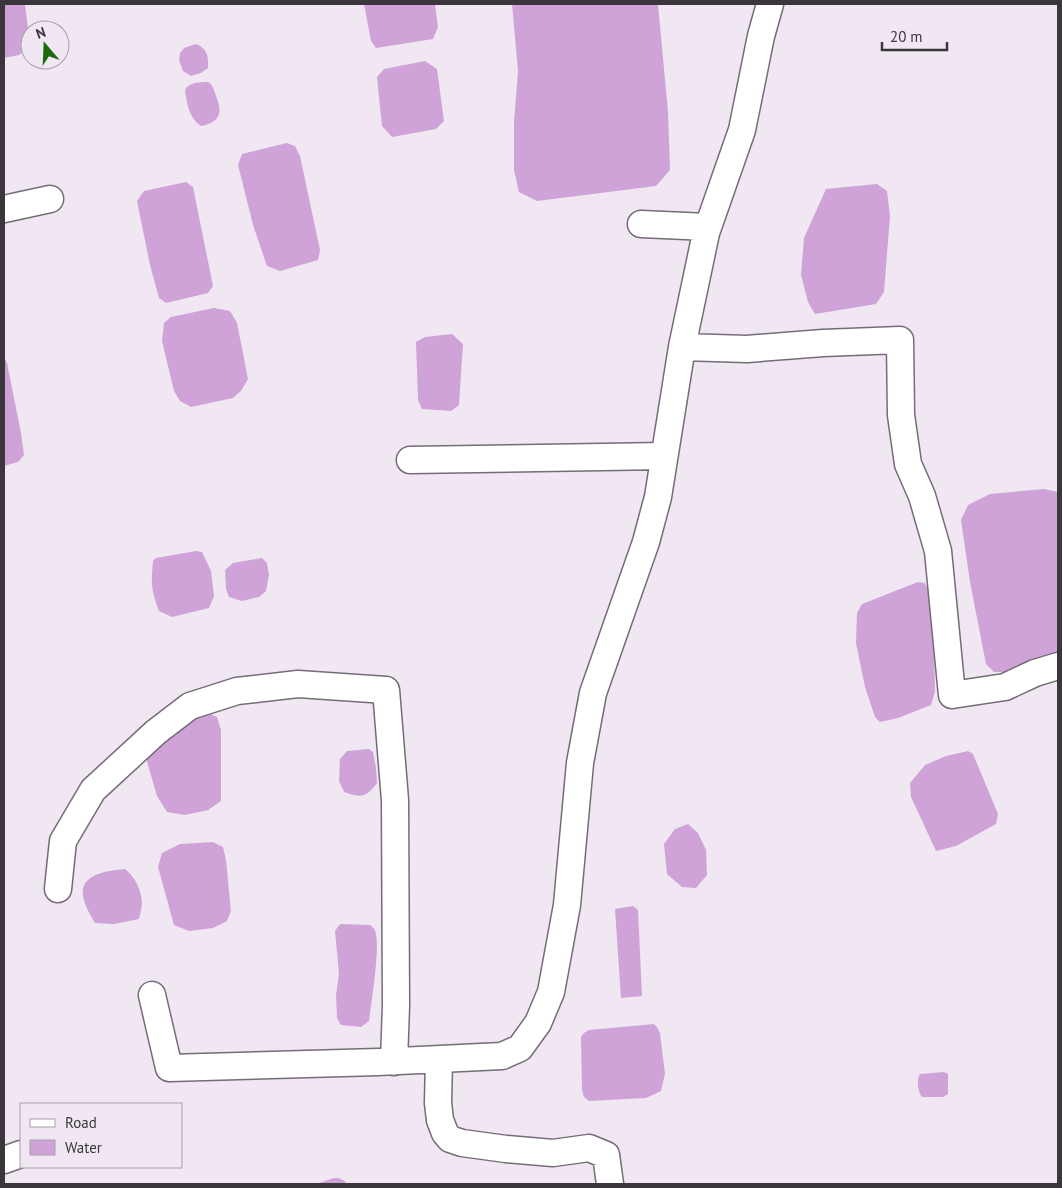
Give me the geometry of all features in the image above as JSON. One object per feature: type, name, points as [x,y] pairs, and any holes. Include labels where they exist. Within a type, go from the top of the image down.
[{"type":"street","points":[[152,995],[169,1068],[394,1062],[502,1056],[520,1048],[538,1023],[551,992],[567,905],[580,763],[593,693],[646,542],[658,497],[682,347],[708,227],[742,130],[761,36],[770,4]]},
{"type":"street","points":[[4,209],[50,199]]},
{"type":"street","points":[[641,224],[708,227]]},
{"type":"street","points":[[682,347],[747,349],[823,343],[900,340],[901,415],[908,464],[922,496],[938,551],[952,695],[1006,687],[1036,673],[1058,666]]},
{"type":"street","points":[[410,460],[664,456]]},
{"type":"street","points":[[58,889],[63,841],[93,790],[156,732],[190,706],[237,690],[298,684],[386,690],[395,800],[396,1006],[394,1062]]},
{"type":"street","points":[[439,1060],[438,1103],[440,1120],[445,1133],[450,1139],[462,1143],[553,1153],[590,1148],[606,1155],[610,1184]]},
{"type":"street","points":[[4,1160],[20,1154]]},
{"type":"water","points":[[4,4],[25,4],[27,20],[20,20],[20,54],[4,58]]},
{"type":"water","points":[[364,4],[435,4],[438,27],[433,39],[376,48],[371,41]]},
{"type":"water","points":[[512,4],[658,4],[668,112],[670,170],[656,186],[537,201],[519,192],[514,170],[514,123],[518,71]]},
{"type":"water","points":[[196,44],[203,48],[206,53],[208,68],[201,73],[191,76],[183,71],[179,60],[180,53],[184,48]]},
{"type":"water","points":[[425,61],[437,69],[444,121],[436,129],[392,137],[382,126],[377,77],[384,69]]},
{"type":"water","points":[[208,82],[214,90],[219,112],[216,119],[201,126],[191,115],[185,90],[192,84]]},
{"type":"water","points":[[287,143],[295,146],[300,156],[320,250],[318,260],[280,271],[267,266],[253,225],[238,165],[242,154]]},
{"type":"water","points":[[186,182],[193,187],[213,286],[208,293],[166,303],[159,298],[137,201],[144,191]]},
{"type":"water","points":[[877,184],[887,191],[890,216],[884,292],[876,304],[815,314],[808,302],[801,275],[804,238],[826,189]]},
{"type":"water","points":[[214,308],[230,311],[237,323],[248,379],[241,391],[233,398],[191,407],[180,401],[174,391],[162,341],[164,323],[171,317]]},
{"type":"water","points":[[452,334],[463,344],[459,405],[451,411],[422,409],[418,400],[416,342],[425,337]]},
{"type":"water","points":[[4,357],[7,363],[24,455],[18,462],[4,466]]},
{"type":"water","points":[[1044,489],[1058,492],[1058,656],[1014,672],[994,672],[986,664],[970,582],[961,520],[968,505],[990,494]]},
{"type":"water","points":[[196,551],[202,552],[211,571],[214,596],[209,608],[172,617],[159,611],[152,586],[153,561],[156,558]]},
{"type":"water","points":[[262,558],[267,563],[269,575],[266,591],[259,597],[242,601],[229,597],[226,589],[225,570],[233,563]]},
{"type":"water","points":[[918,582],[925,583],[930,595],[934,642],[935,692],[931,705],[898,718],[880,722],[875,717],[865,687],[856,643],[857,613],[862,604]]},
{"type":"water","points":[[208,713],[217,717],[221,730],[221,801],[208,810],[185,815],[167,812],[157,796],[146,758],[187,719]]},
{"type":"water","points":[[369,749],[373,752],[377,783],[370,792],[363,795],[359,796],[344,792],[339,781],[340,759],[347,751]]},
{"type":"water","points":[[968,751],[973,754],[998,814],[996,824],[956,846],[936,851],[911,797],[910,783],[925,765],[946,756]]},
{"type":"water","points":[[688,824],[698,833],[706,850],[707,875],[696,888],[682,887],[667,874],[664,844],[675,829]]},
{"type":"water","points":[[213,842],[223,847],[231,911],[227,921],[213,928],[189,931],[174,925],[158,867],[162,853],[180,844]]},
{"type":"water","points":[[125,869],[135,880],[140,892],[142,904],[139,919],[114,924],[95,923],[83,896],[85,883],[98,874]]},
{"type":"water","points":[[633,906],[638,910],[642,996],[621,998],[615,909]]},
{"type":"water","points":[[340,924],[370,925],[375,930],[377,938],[369,1021],[361,1027],[341,1025],[337,1018],[336,995],[339,974],[335,931]]},
{"type":"water","points":[[654,1024],[660,1033],[665,1074],[661,1091],[646,1098],[589,1101],[584,1097],[582,1090],[581,1037],[584,1033],[589,1030]]},
{"type":"water","points":[[944,1072],[948,1074],[948,1094],[943,1097],[922,1097],[918,1086],[920,1074]]},
{"type":"water","points":[[334,1178],[341,1179],[347,1184],[316,1184]]}]
